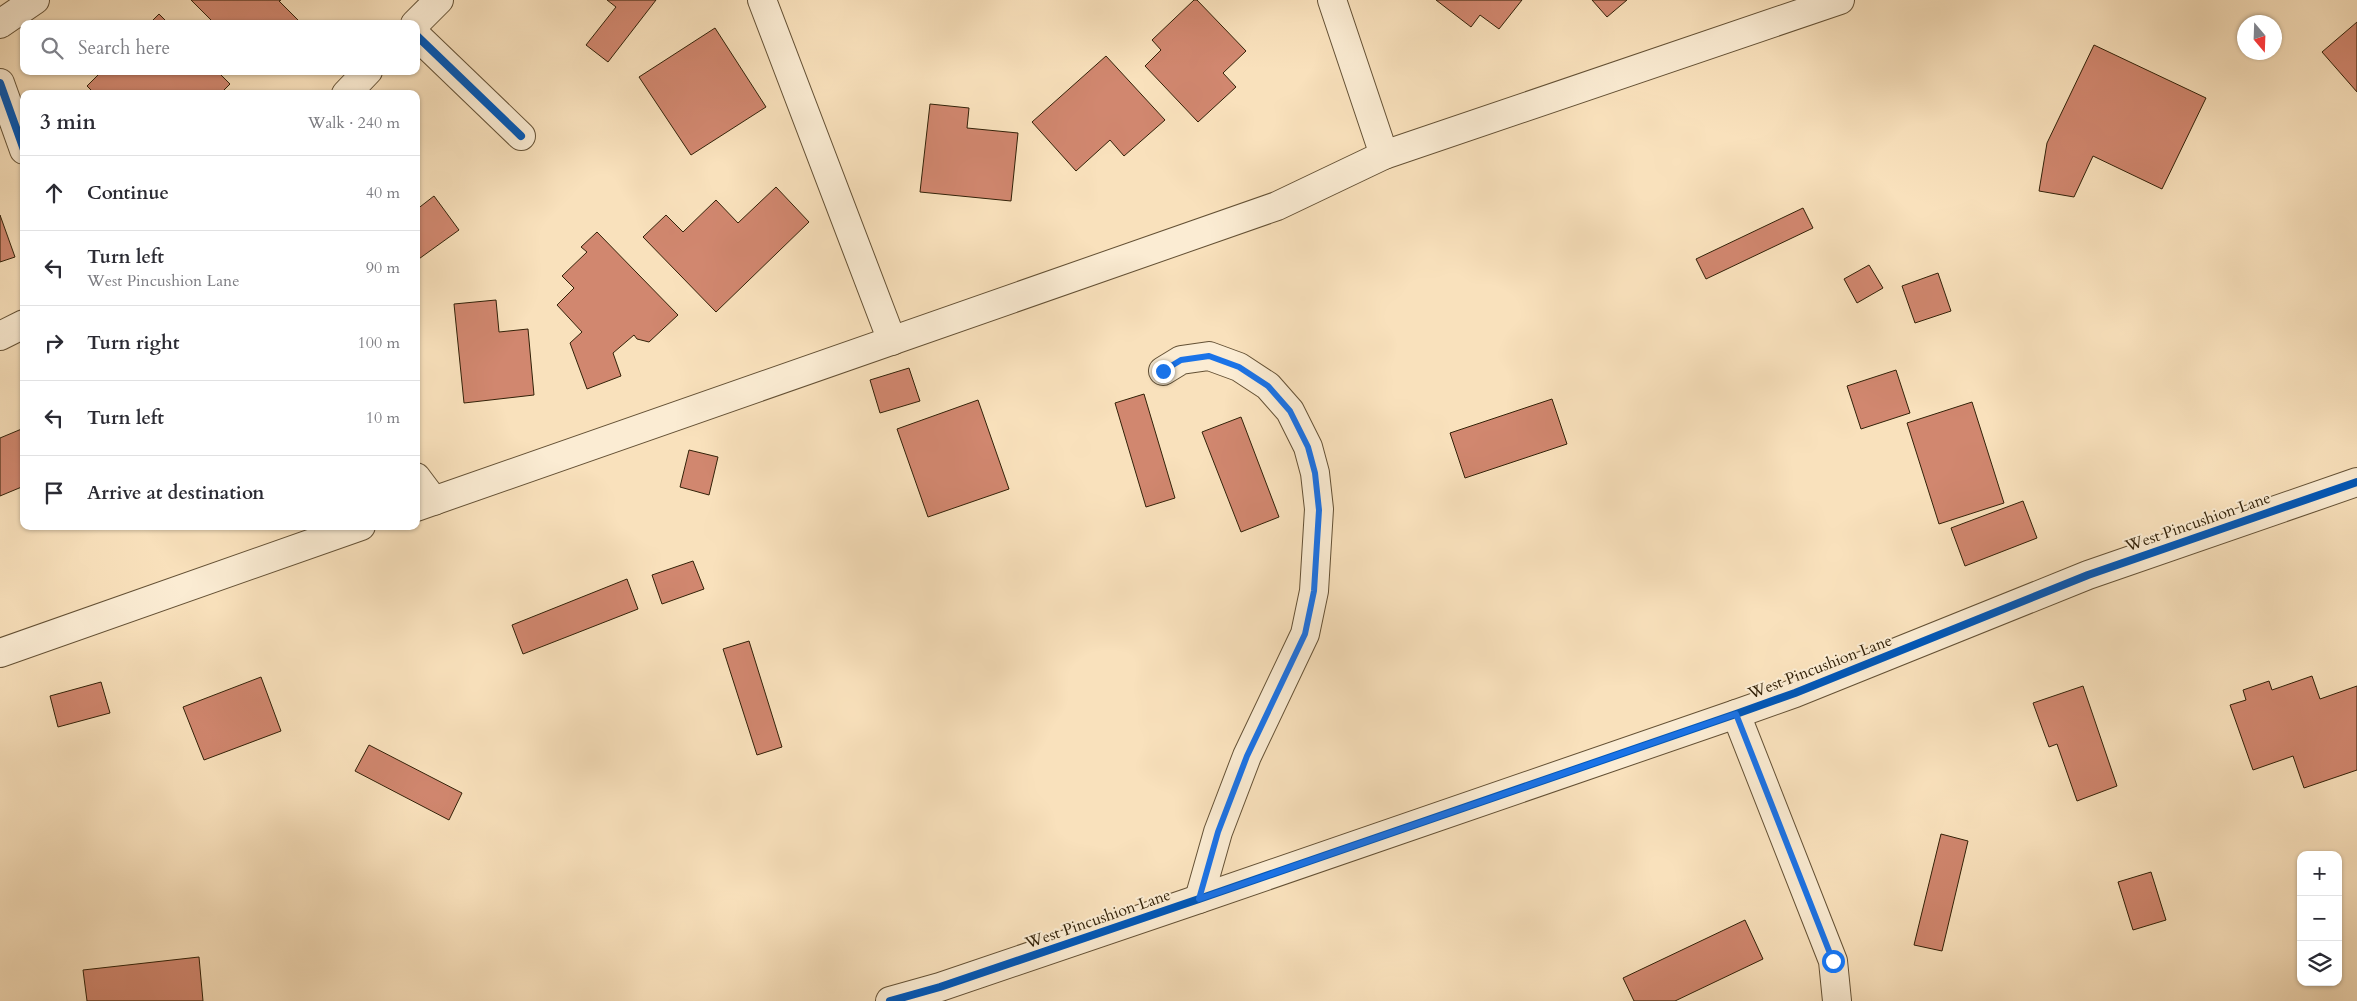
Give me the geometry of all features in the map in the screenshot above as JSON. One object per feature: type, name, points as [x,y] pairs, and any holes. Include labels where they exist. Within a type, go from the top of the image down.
[{"type":"street","points":[[0,24],[34,0]]},
{"type":"street","points":[[419,20],[439,0]]},
{"type":"street","points":[[762,0],[892,341]]},
{"type":"street","points":[[1332,0],[1384,154]]},
{"type":"street","points":[[420,489],[425,504],[1277,206],[1384,154],[1840,0]]},
{"type":"street","points":[[420,39],[521,136]]},
{"type":"street","points":[[350,90],[364,75]]},
{"type":"street","points":[[0,83],[20,139]]},
{"type":"street","points":[[0,336],[20,326]]},
{"type":"street","points":[[1163,371],[1181,360],[1209,356],[1239,367],[1268,386],[1290,411],[1308,447],[1315,473],[1319,510],[1314,591],[1305,634],[1247,756],[1218,832],[1199,899]]},
{"type":"street","name":"West Pincushion Lane","points":[[890,1001],[940,987],[1736,714],[1794,693],[2088,575],[2357,482]]},
{"type":"street","points":[[0,653],[350,530]]},
{"type":"street","points":[[1736,714],[1833,961],[1837,1001]]},
{"type":"building","points":[[191,0],[281,0],[279,1],[298,20],[211,20]]},
{"type":"building","points":[[607,0],[656,0],[608,62],[586,45],[616,7]]},
{"type":"building","points":[[1194,0],[1197,0],[1246,51],[1223,73],[1236,87],[1198,122],[1145,66],[1161,50],[1152,40]]},
{"type":"building","points":[[1436,0],[1522,0],[1499,29],[1480,15],[1471,27]]},
{"type":"building","points":[[1592,0],[1627,0],[1607,17]]},
{"type":"building","points":[[159,14],[165,20],[153,20]]},
{"type":"building","points":[[2357,22],[2357,92],[2322,52]]},
{"type":"building","points":[[715,28],[766,107],[691,155],[639,77]]},
{"type":"building","points":[[2094,45],[2206,98],[2162,189],[2093,156],[2074,197],[2039,191],[2047,143]]},
{"type":"building","points":[[1106,56],[1165,120],[1124,156],[1110,140],[1076,171],[1032,122]]},
{"type":"building","points":[[98,75],[221,75],[230,84],[224,90],[91,90],[87,86]]},
{"type":"building","points":[[930,104],[969,108],[967,128],[1018,133],[1011,201],[920,192]]},
{"type":"building","points":[[776,187],[809,222],[716,312],[643,237],[666,215],[683,232],[716,200],[738,223]]},
{"type":"building","points":[[434,196],[459,230],[420,258],[420,207]]},
{"type":"building","points":[[1803,208],[1813,228],[1706,279],[1696,259]]},
{"type":"building","points":[[0,215],[15,257],[0,262]]},
{"type":"building","points":[[597,232],[678,315],[649,342],[637,339],[634,335],[613,353],[621,376],[587,389],[570,343],[582,332],[557,305],[574,288],[562,276],[587,252],[581,247]]},
{"type":"building","points":[[1869,265],[1883,288],[1857,303],[1844,279]]},
{"type":"building","points":[[1938,273],[1951,311],[1915,323],[1902,286]]},
{"type":"building","points":[[496,300],[499,332],[528,329],[534,395],[464,403],[454,304]]},
{"type":"building","points":[[909,368],[920,401],[880,413],[870,380]]},
{"type":"building","points":[[1896,370],[1910,413],[1861,429],[1847,386]]},
{"type":"building","points":[[1144,394],[1175,498],[1146,507],[1115,403]]},
{"type":"building","points":[[1552,399],[1567,444],[1465,478],[1450,433]]},
{"type":"building","points":[[978,400],[1009,489],[928,517],[897,429]]},
{"type":"building","points":[[1972,402],[2004,503],[1939,524],[1907,423]]},
{"type":"building","points":[[1241,417],[1279,517],[1241,532],[1202,432]]},
{"type":"building","points":[[20,430],[20,488],[0,496],[0,438]]},
{"type":"building","points":[[689,450],[718,457],[709,495],[680,487]]},
{"type":"building","points":[[2023,501],[2037,538],[1965,566],[1951,528]]},
{"type":"building","points":[[693,561],[704,589],[662,604],[652,575]]},
{"type":"building","points":[[627,579],[638,609],[523,654],[512,625]]},
{"type":"building","points":[[749,641],[782,747],[757,755],[723,649]]},
{"type":"building","points":[[2312,676],[2320,699],[2357,686],[2357,770],[2304,788],[2293,756],[2253,770],[2230,705],[2246,700],[2243,690],[2269,681],[2272,690]]},
{"type":"building","points":[[261,677],[281,731],[204,760],[183,707]]},
{"type":"building","points":[[101,682],[110,713],[58,727],[50,696]]},
{"type":"building","points":[[2083,686],[2117,786],[2077,801],[2057,744],[2049,747],[2033,703]]},
{"type":"building","points":[[369,745],[462,793],[449,820],[355,771]]},
{"type":"building","points":[[1941,834],[1968,841],[1942,951],[1914,945]]},
{"type":"building","points":[[2151,872],[2166,920],[2133,930],[2118,882]]},
{"type":"building","points":[[1745,920],[1763,959],[1675,1001],[1634,1001],[1623,978]]},
{"type":"building","points":[[199,957],[203,1001],[87,1001],[83,970]]},
{"type":"cycle path","points":[[420,39],[521,136]]},
{"type":"cycle path","points":[[0,83],[20,139]]},
{"type":"cycle path","points":[[890,1001],[940,987],[1736,714],[1795,693],[2088,575],[2357,482]]},
{"type":"route","points":[[1163,371],[1181,360],[1209,356],[1239,367],[1268,386],[1290,411],[1308,447],[1315,473],[1319,510],[1314,591],[1305,634],[1247,756],[1218,832],[1199,899],[1736,714],[1833,961]]}]
